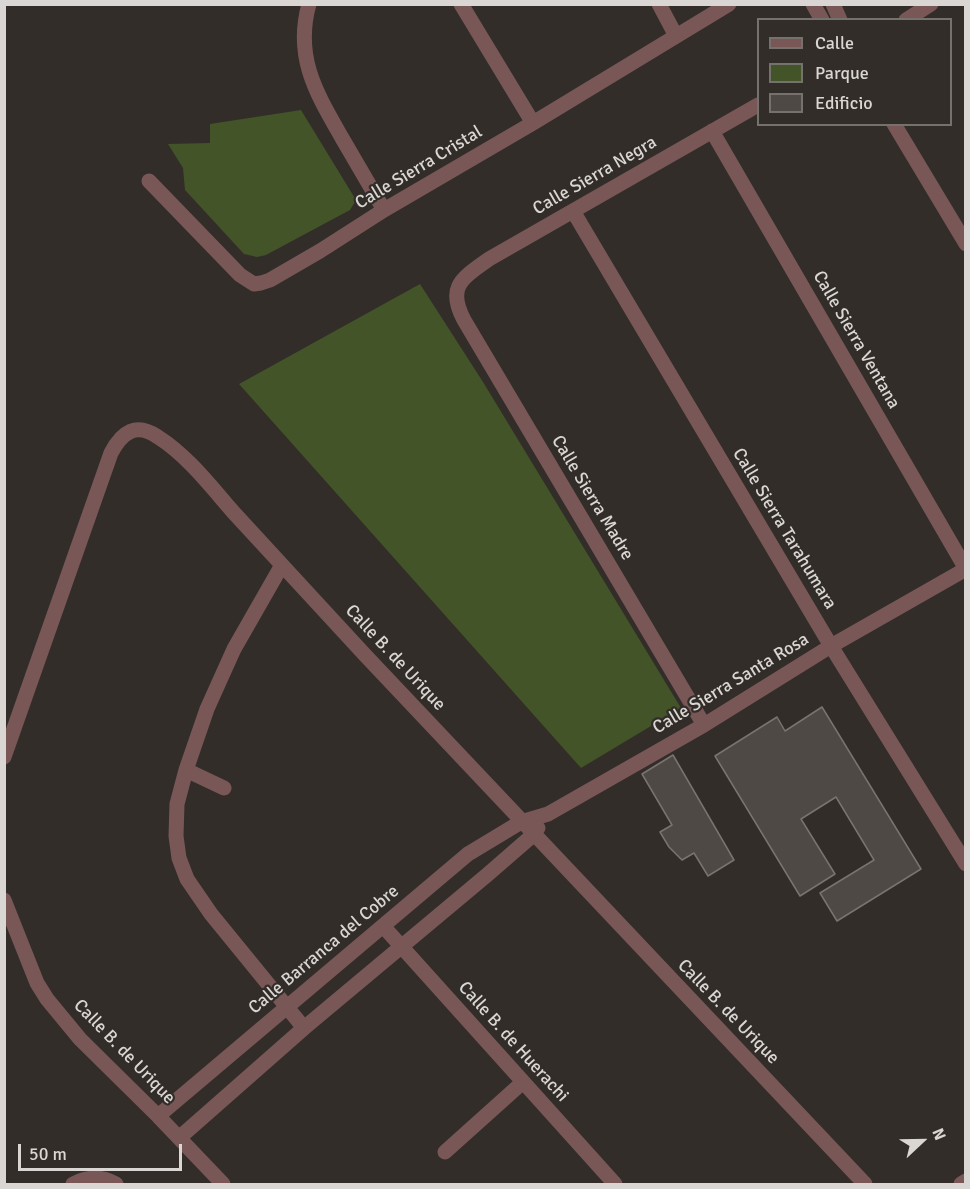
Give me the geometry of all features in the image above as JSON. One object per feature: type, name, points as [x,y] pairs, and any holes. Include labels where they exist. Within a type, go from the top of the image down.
[{"type":"street","points":[[309,4],[304,36],[305,57],[311,80],[322,104],[384,210]]},
{"type":"street","points":[[460,4],[533,123]]},
{"type":"street","points":[[659,4],[676,36]]},
{"type":"street","name":"Calle Sierra Cristal","points":[[149,181],[240,275],[254,284],[261,283],[320,251],[384,210],[729,4]]},
{"type":"street","points":[[813,4],[821,18]]},
{"type":"street","points":[[833,4],[839,18]]},
{"type":"street","points":[[909,18],[932,4]]},
{"type":"street","name":"Calle Sierra Negra","points":[[457,288],[470,273],[489,259],[757,106]]},
{"type":"street","points":[[895,126],[966,244]]},
{"type":"street","name":"Calle Sierra Ventana","points":[[712,132],[966,569]]},
{"type":"street","name":"Calle Sierra Tarahumara","points":[[573,211],[831,646],[966,864]]},
{"type":"street","name":"Calle Sierra Madre","points":[[457,288],[456,302],[464,320],[704,725]]},
{"type":"street","name":"Calle B. de Urique","points":[[4,757],[111,453],[123,435],[133,430],[156,435],[178,452],[533,835],[866,1185]]},
{"type":"street","points":[[282,565],[234,649],[207,709],[177,804],[176,836],[179,858],[187,879],[211,914],[304,1028]]},
{"type":"street","name":"Calle Sierra Santa Rosa","points":[[521,822],[548,813],[704,725],[831,646],[966,569]]},
{"type":"street","points":[[186,770],[224,788]]},
{"type":"street","name":"Calle Sierra Santa Rosa","points":[[533,835],[548,813]]},
{"type":"street","name":"Calle Barranca del Cobre","points":[[158,1116],[468,854],[521,822]]},
{"type":"street","points":[[179,1138],[304,1028],[533,835]]},
{"type":"street","name":"Calle B. de Urique","points":[[4,900],[37,983],[47,999],[80,1039],[158,1116],[223,1185]]},
{"type":"street","name":"Calle B. de Huerachi","points":[[383,926],[615,1185]]},
{"type":"street","points":[[445,1152],[523,1082]]},
{"type":"street","points":[[74,1185],[84,1179],[94,1177],[116,1185]]},
{"type":"street","points":[[961,1185],[966,1181]]},
{"type":"green space","points":[[301,110],[356,200],[350,210],[266,255],[257,257],[244,254],[185,190],[183,168],[168,144],[210,143],[210,124]]},
{"type":"green space","points":[[420,284],[483,382],[681,708],[581,768],[239,384]]},
{"type":"building","points":[[822,707],[921,869],[837,921],[820,893],[874,860],[836,797],[801,819],[835,874],[800,896],[715,756],[777,717],[785,731]]},
{"type":"building","points":[[673,755],[734,860],[708,876],[694,853],[682,860],[669,847],[660,832],[672,825],[642,774]]}]
